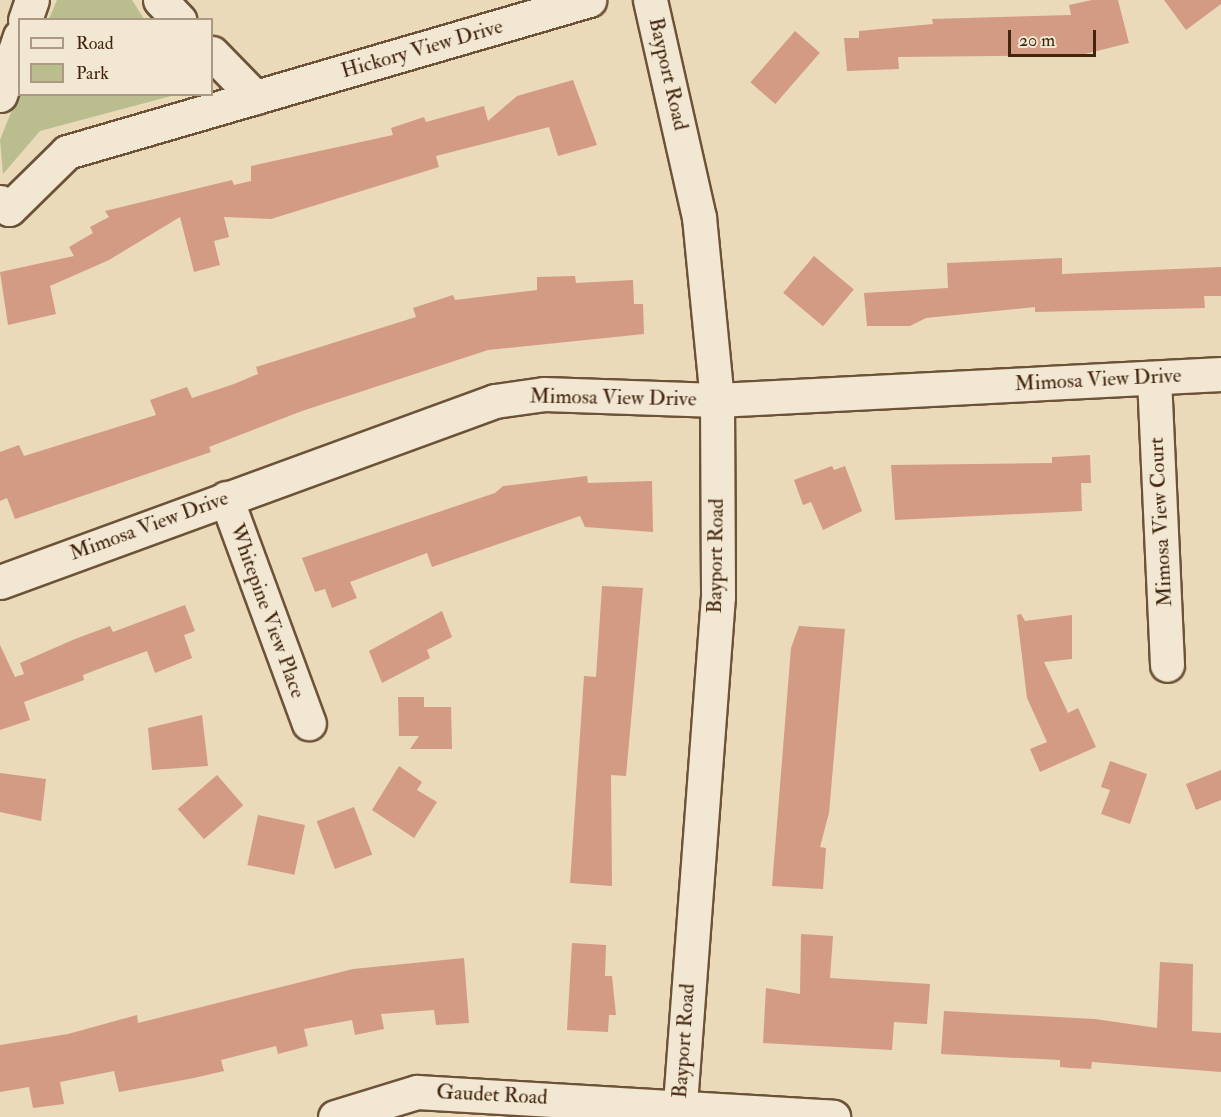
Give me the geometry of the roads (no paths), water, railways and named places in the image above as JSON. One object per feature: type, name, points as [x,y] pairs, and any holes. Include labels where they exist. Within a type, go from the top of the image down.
[{"type":"street","points":[[26,18],[32,0]]},
{"type":"street","points":[[160,0],[177,18]]},
{"type":"street","name":"Hickory View Drive","points":[[0,202],[9,209],[68,152],[589,0]]},
{"type":"street","name":"Bayport Road","points":[[650,0],[699,217],[717,400],[718,596],[680,1112]]},
{"type":"street","points":[[0,95],[18,42]]},
{"type":"street","points":[[213,54],[255,98]]},
{"type":"street","name":"Mimosa View Drive","points":[[0,582],[495,401],[544,394],[717,400],[1221,374]]},
{"type":"street","name":"Mimosa View Court","points":[[1154,378],[1167,665]]},
{"type":"street","name":"Whitepine View Place","points":[[226,498],[309,723]]},
{"type":"street","name":"Gaudet Road","points":[[335,1117],[417,1092],[680,1112],[833,1117]]}]
